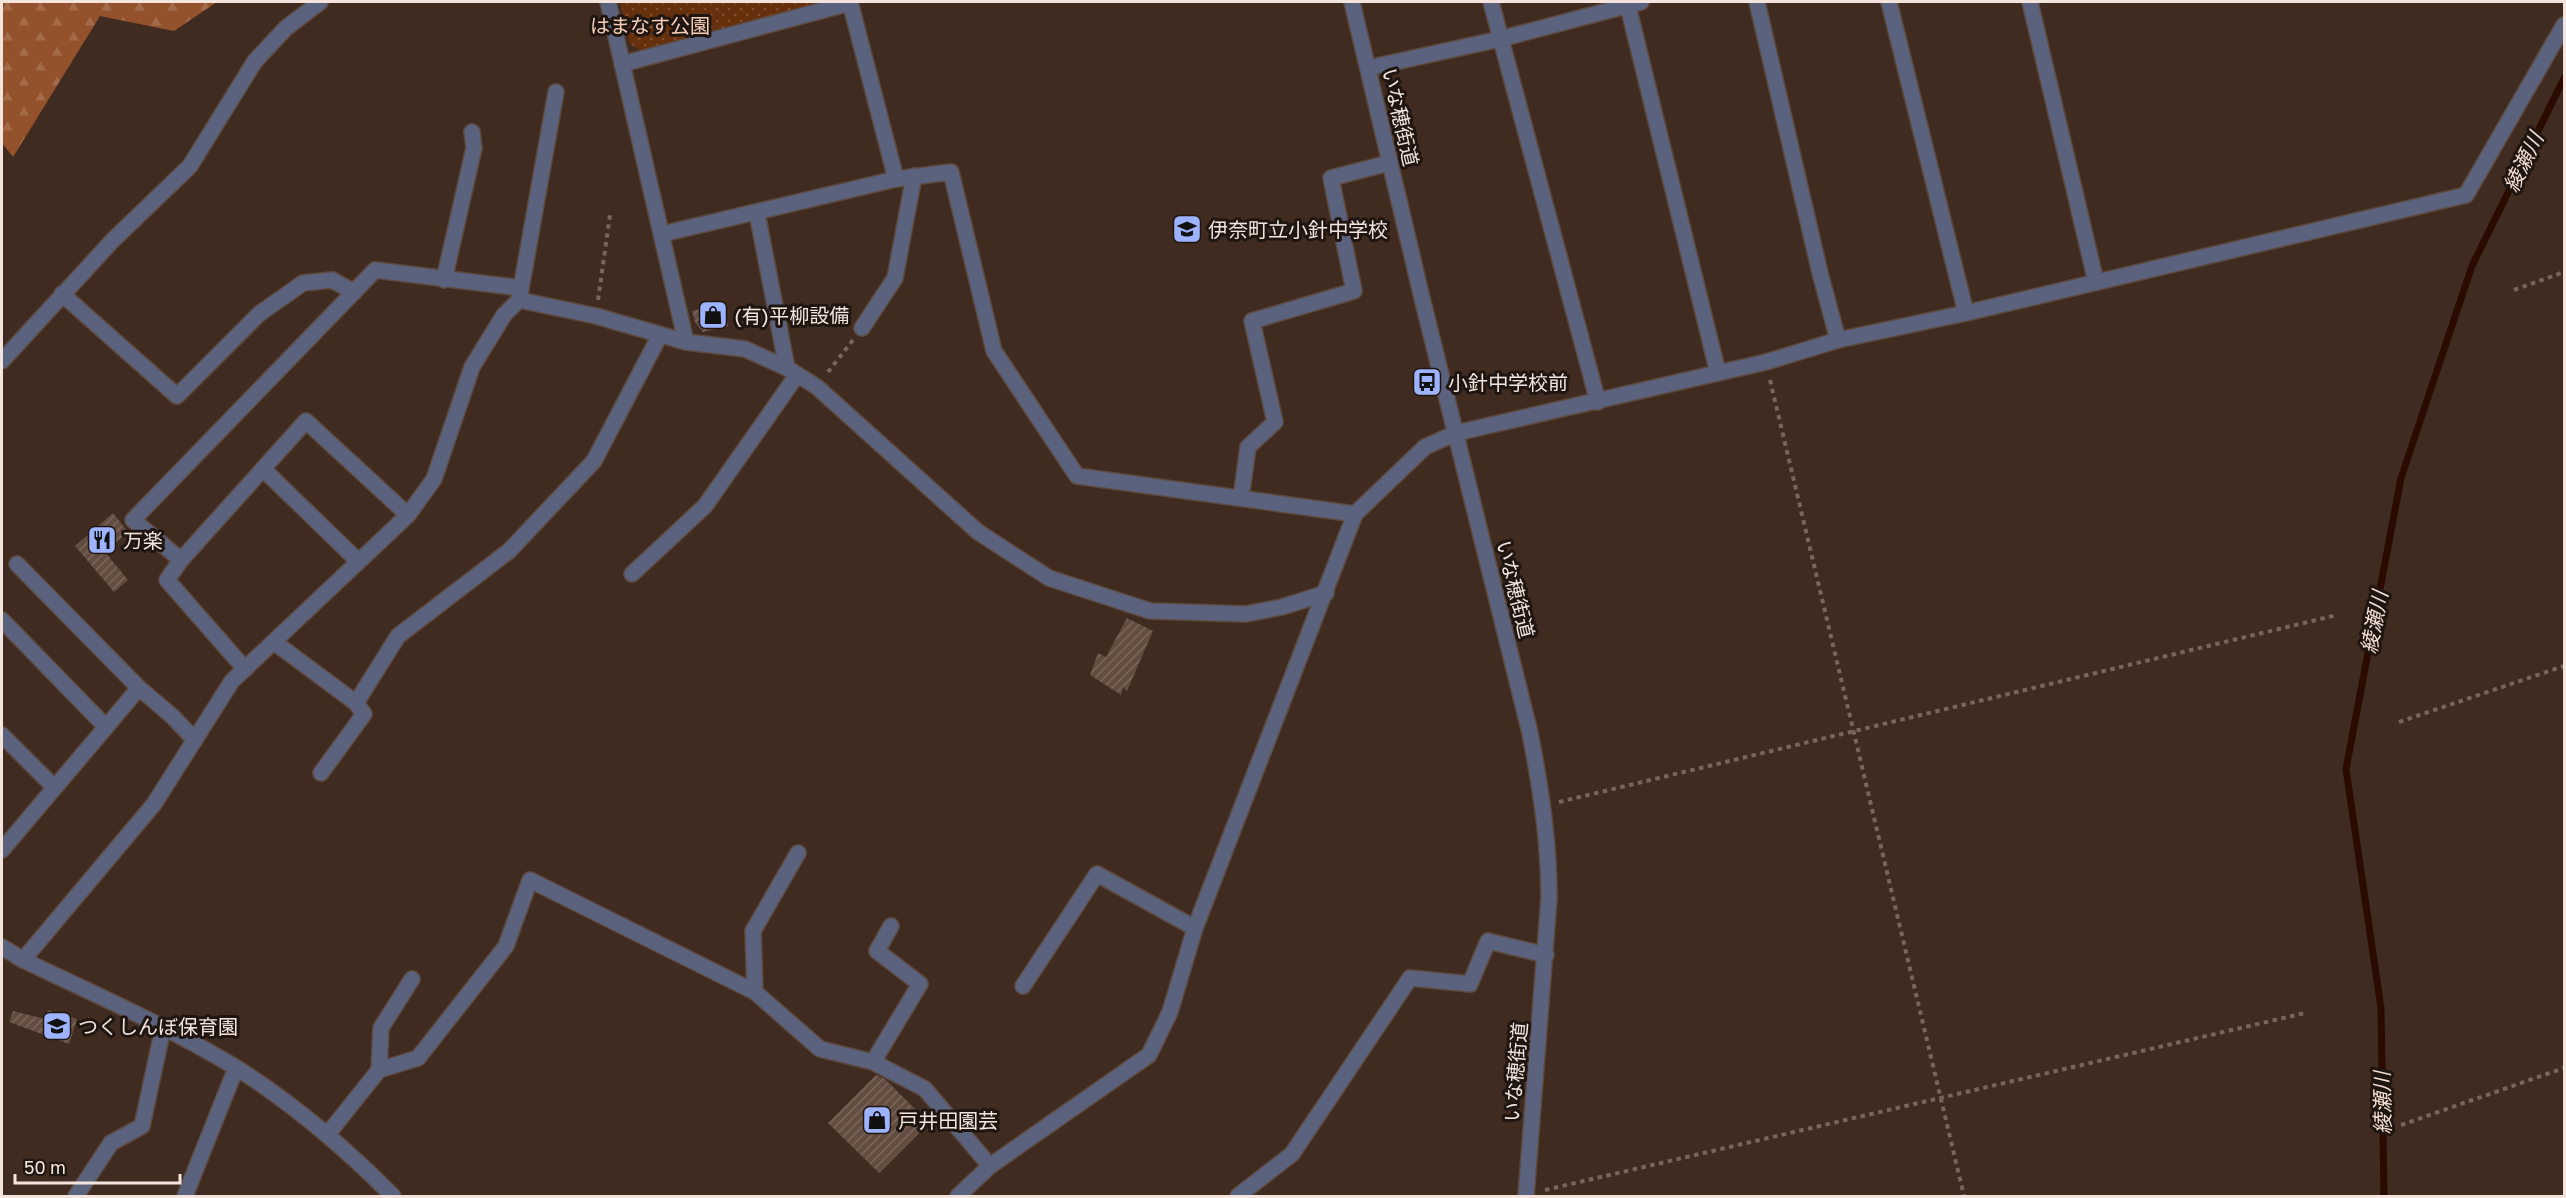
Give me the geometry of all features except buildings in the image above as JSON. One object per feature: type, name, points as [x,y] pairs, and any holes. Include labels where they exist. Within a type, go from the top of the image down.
[{"type":"street","points":[[2,362],[62,294],[190,166],[255,61],[286,28],[320,2]]},
{"type":"street","points":[[608,2],[686,342]]},
{"type":"street","points":[[622,64],[850,2],[896,179]]},
{"type":"street","name":"いな穂街道","points":[[1352,2],[1389,163],[1530,733],[1544,805],[1549,858],[1546,955],[1526,1195]]},
{"type":"street","points":[[1491,2],[1598,402]]},
{"type":"street","points":[[1757,2],[1820,273],[1838,340]]},
{"type":"street","points":[[1889,2],[1966,313]]},
{"type":"street","points":[[2030,2],[2096,282]]},
{"type":"street","points":[[1368,68],[1500,39],[1632,3],[1718,373]]},
{"type":"street","points":[[958,1197],[990,1166],[1149,1055],[1170,1012],[1195,928],[1355,514],[1425,447],[1456,433],[1766,362],[1838,340],[1966,313],[2466,195],[2565,25]]},
{"type":"street","points":[[23,960],[154,804],[232,681],[408,515],[434,479],[472,367],[504,315],[520,294],[556,92]]},
{"type":"street","points":[[444,280],[474,148],[472,132]]},
{"type":"street","points":[[1241,498],[1248,447],[1275,422],[1252,321],[1354,291],[1331,177],[1389,163]]},
{"type":"street","points":[[662,234],[896,179],[951,172],[994,351],[1077,476],[1355,514]]},
{"type":"street","points":[[862,328],[896,278],[914,176]]},
{"type":"street","points":[[632,574],[705,506],[792,371],[757,213]]},
{"type":"street","points":[[181,560],[133,520],[375,270],[520,294],[686,342],[745,349],[792,371],[817,387],[978,532],[1049,578],[1150,611],[1246,614],[1282,607],[1326,593]]},
{"type":"street","points":[[62,294],[177,396],[260,314],[303,283],[332,280],[354,292]]},
{"type":"street","points":[[356,703],[398,636],[509,551],[594,461],[660,334]]},
{"type":"street","points":[[245,669],[167,580],[181,560],[306,421],[408,515]]},
{"type":"street","points":[[263,469],[358,561]]},
{"type":"street","points":[[17,564],[139,688],[172,716],[195,740]]},
{"type":"street","points":[[2,620],[106,727]]},
{"type":"street","points":[[274,642],[356,703],[364,714],[321,772]]},
{"type":"street","points":[[2,849],[139,688]]},
{"type":"street","points":[[2,735],[54,787]]},
{"type":"street","points":[[755,992],[753,931],[798,853]]},
{"type":"street","points":[[1023,986],[1097,874],[1195,928]]},
{"type":"street","points":[[327,1135],[379,1070],[418,1058],[506,946],[530,880],[755,992],[820,1049],[873,1062],[926,1089],[990,1166]]},
{"type":"street","points":[[873,1062],[920,984],[877,951],[891,926]]},
{"type":"street","points":[[1238,1197],[1292,1154],[1410,978],[1470,984],[1488,941],[1546,955]]},
{"type":"street","points":[[2,947],[23,960],[163,1028],[236,1068],[327,1135],[393,1197]]},
{"type":"street","points":[[379,1070],[381,1028],[412,979]]},
{"type":"street","points":[[76,1197],[111,1143],[142,1126],[163,1028]]},
{"type":"street","points":[[185,1197],[236,1068]]},
{"type":"path","points":[[596,316],[610,215]]},
{"type":"path","points":[[2514,290],[2565,272]]},
{"type":"path","points":[[817,387],[862,328]]},
{"type":"path","points":[[1766,362],[1964,1197]]},
{"type":"path","points":[[1544,805],[2337,615]]},
{"type":"path","points":[[2399,722],[2565,666]]},
{"type":"path","points":[[1526,1195],[2305,1013]]},
{"type":"path","points":[[2401,1125],[2565,1068]]},
{"type":"green space","points":[[2,2],[217,2],[174,31],[100,16],[13,157],[2,143]]},
{"type":"green space","name":"はまなす公園","points":[[620,2],[828,2],[642,51],[630,44]]},
{"type":"waterway","name":"綾瀬川","points":[[2384,1196],[2381,1008],[2346,769],[2401,478],[2472,266],[2564,78]]},
{"type":"place","name":"伊奈町立小針中学校","points":[[1187,229]]},
{"type":"place","name":"(有)平柳設備","points":[[713,315]]},
{"type":"place","name":"小針中学校前","points":[[1427,382]]},
{"type":"place","name":"万楽","points":[[102,540]]},
{"type":"place","name":"つくしんぼ保育園","points":[[57,1026]]},
{"type":"place","name":"戸井田園芸","points":[[877,1120]]}]
